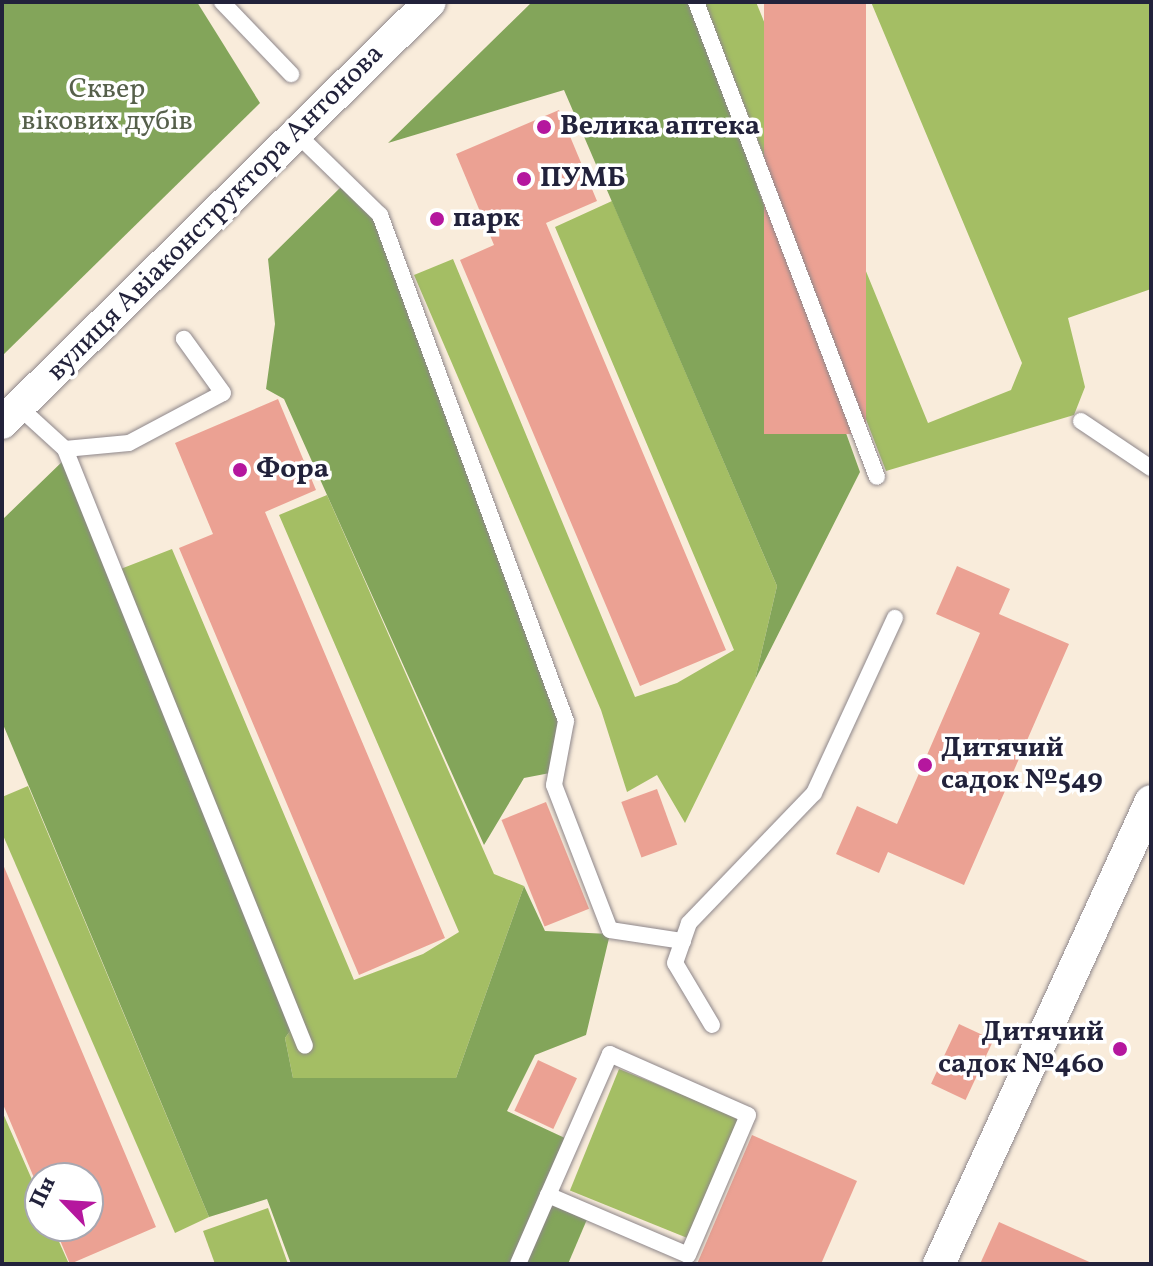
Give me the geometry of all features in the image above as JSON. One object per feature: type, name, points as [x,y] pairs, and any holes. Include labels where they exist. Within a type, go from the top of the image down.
[{"type":"street","name":"вулиця Авіаконструктора Антонова","points":[[10,415],[430,2]]},
{"type":"street","points":[[939,1264],[1151,801]]},
{"type":"lane","points":[[222,2],[291,74]]},
{"type":"lane","points":[[696,2],[877,477]]},
{"type":"lane","points":[[297,134],[380,215],[566,721],[554,785],[610,930],[683,941]]},
{"type":"lane","points":[[65,449],[129,443],[223,393],[184,339]]},
{"type":"lane","points":[[10,415],[65,449],[305,1046]]},
{"type":"lane","points":[[1081,421],[1151,468]]},
{"type":"lane","points":[[712,1025],[675,963],[689,923],[814,793],[895,618]]},
{"type":"lane","points":[[518,1264],[548,1195],[610,1054],[748,1115],[688,1255],[548,1195]]},
{"type":"green space","name":"Сквер вікових дубів","points":[[2,2],[197,2],[260,103],[2,356]]},
{"type":"green space","points":[[532,2],[691,2],[860,472],[755,680],[777,586],[564,90],[388,143]]},
{"type":"green space","points":[[704,2],[756,2],[928,423],[1011,390],[1022,363],[871,2],[1151,2],[1151,289],[1068,318],[1085,387],[1074,415],[886,471]]},
{"type":"green space","points":[[344,184],[375,217],[558,720],[550,773],[524,778],[484,845],[284,399],[266,389],[275,324],[268,259]]},
{"type":"green space","points":[[612,201],[777,586],[755,680],[685,823],[657,775],[627,792],[601,710],[414,275],[453,259],[635,697],[677,683],[734,650],[555,227]]},
{"type":"green space","points":[[66,458],[293,1027],[285,1038],[293,1078],[456,1078],[524,886],[545,931],[610,934],[586,1035],[535,1055],[507,1111],[567,1139],[512,1264],[291,1264],[267,1199],[209,1217],[2,722],[2,520]]},
{"type":"green space","points":[[327,495],[494,874],[524,886],[456,1078],[293,1078],[285,1038],[293,1027],[118,570],[172,549],[354,980],[423,954],[459,932],[279,515]]},
{"type":"green space","points":[[28,786],[209,1217],[175,1233],[2,833],[2,797]]},
{"type":"green space","points":[[619,1069],[741,1118],[692,1240],[570,1190]]},
{"type":"green space","points":[[2,1111],[24,1162],[24,1242],[59,1242],[69,1264],[2,1264]]},
{"type":"green space","points":[[550,1202],[588,1217],[568,1264],[523,1264]]},
{"type":"green space","points":[[268,1208],[288,1264],[215,1264],[203,1231]]},
{"type":"building","points":[[764,2],[866,2],[866,434],[764,434]]},
{"type":"building","points":[[559,110],[597,201],[546,223],[726,650],[640,686],[460,260],[494,245],[456,154]]},
{"type":"building","points":[[278,399],[316,490],[265,512],[445,938],[359,975],[179,548],[213,534],[175,443]]},
{"type":"building","points":[[957,566],[1010,589],[999,614],[1069,644],[964,885],[888,852],[879,873],[836,854],[857,806],[897,824],[980,633],[936,614]]},
{"type":"building","points":[[657,789],[677,844],[641,857],[621,802]]},
{"type":"building","points":[[546,802],[589,909],[545,927],[501,820]]},
{"type":"building","points":[[2,862],[156,1227],[70,1264],[61,1242],[104,1242],[104,1162],[27,1162],[2,1102]]},
{"type":"building","points":[[959,1024],[993,1040],[966,1100],[931,1084]]},
{"type":"building","points":[[538,1060],[577,1078],[553,1129],[514,1111]]},
{"type":"building","points":[[752,1135],[857,1181],[821,1264],[697,1264]]},
{"type":"building","points":[[999,1222],[1094,1264],[980,1264]]},
{"type":"place","name":"Велика аптека","points":[[544,127]]},
{"type":"place","name":"ПУМБ","points":[[524,179]]},
{"type":"place","name":"парк","points":[[437,219]]},
{"type":"place","name":"Фора","points":[[240,470]]},
{"type":"place","name":"Дитячий садок №549","points":[[925,765]]},
{"type":"place","name":"Дитячий садок №460","points":[[1120,1049]]}]
